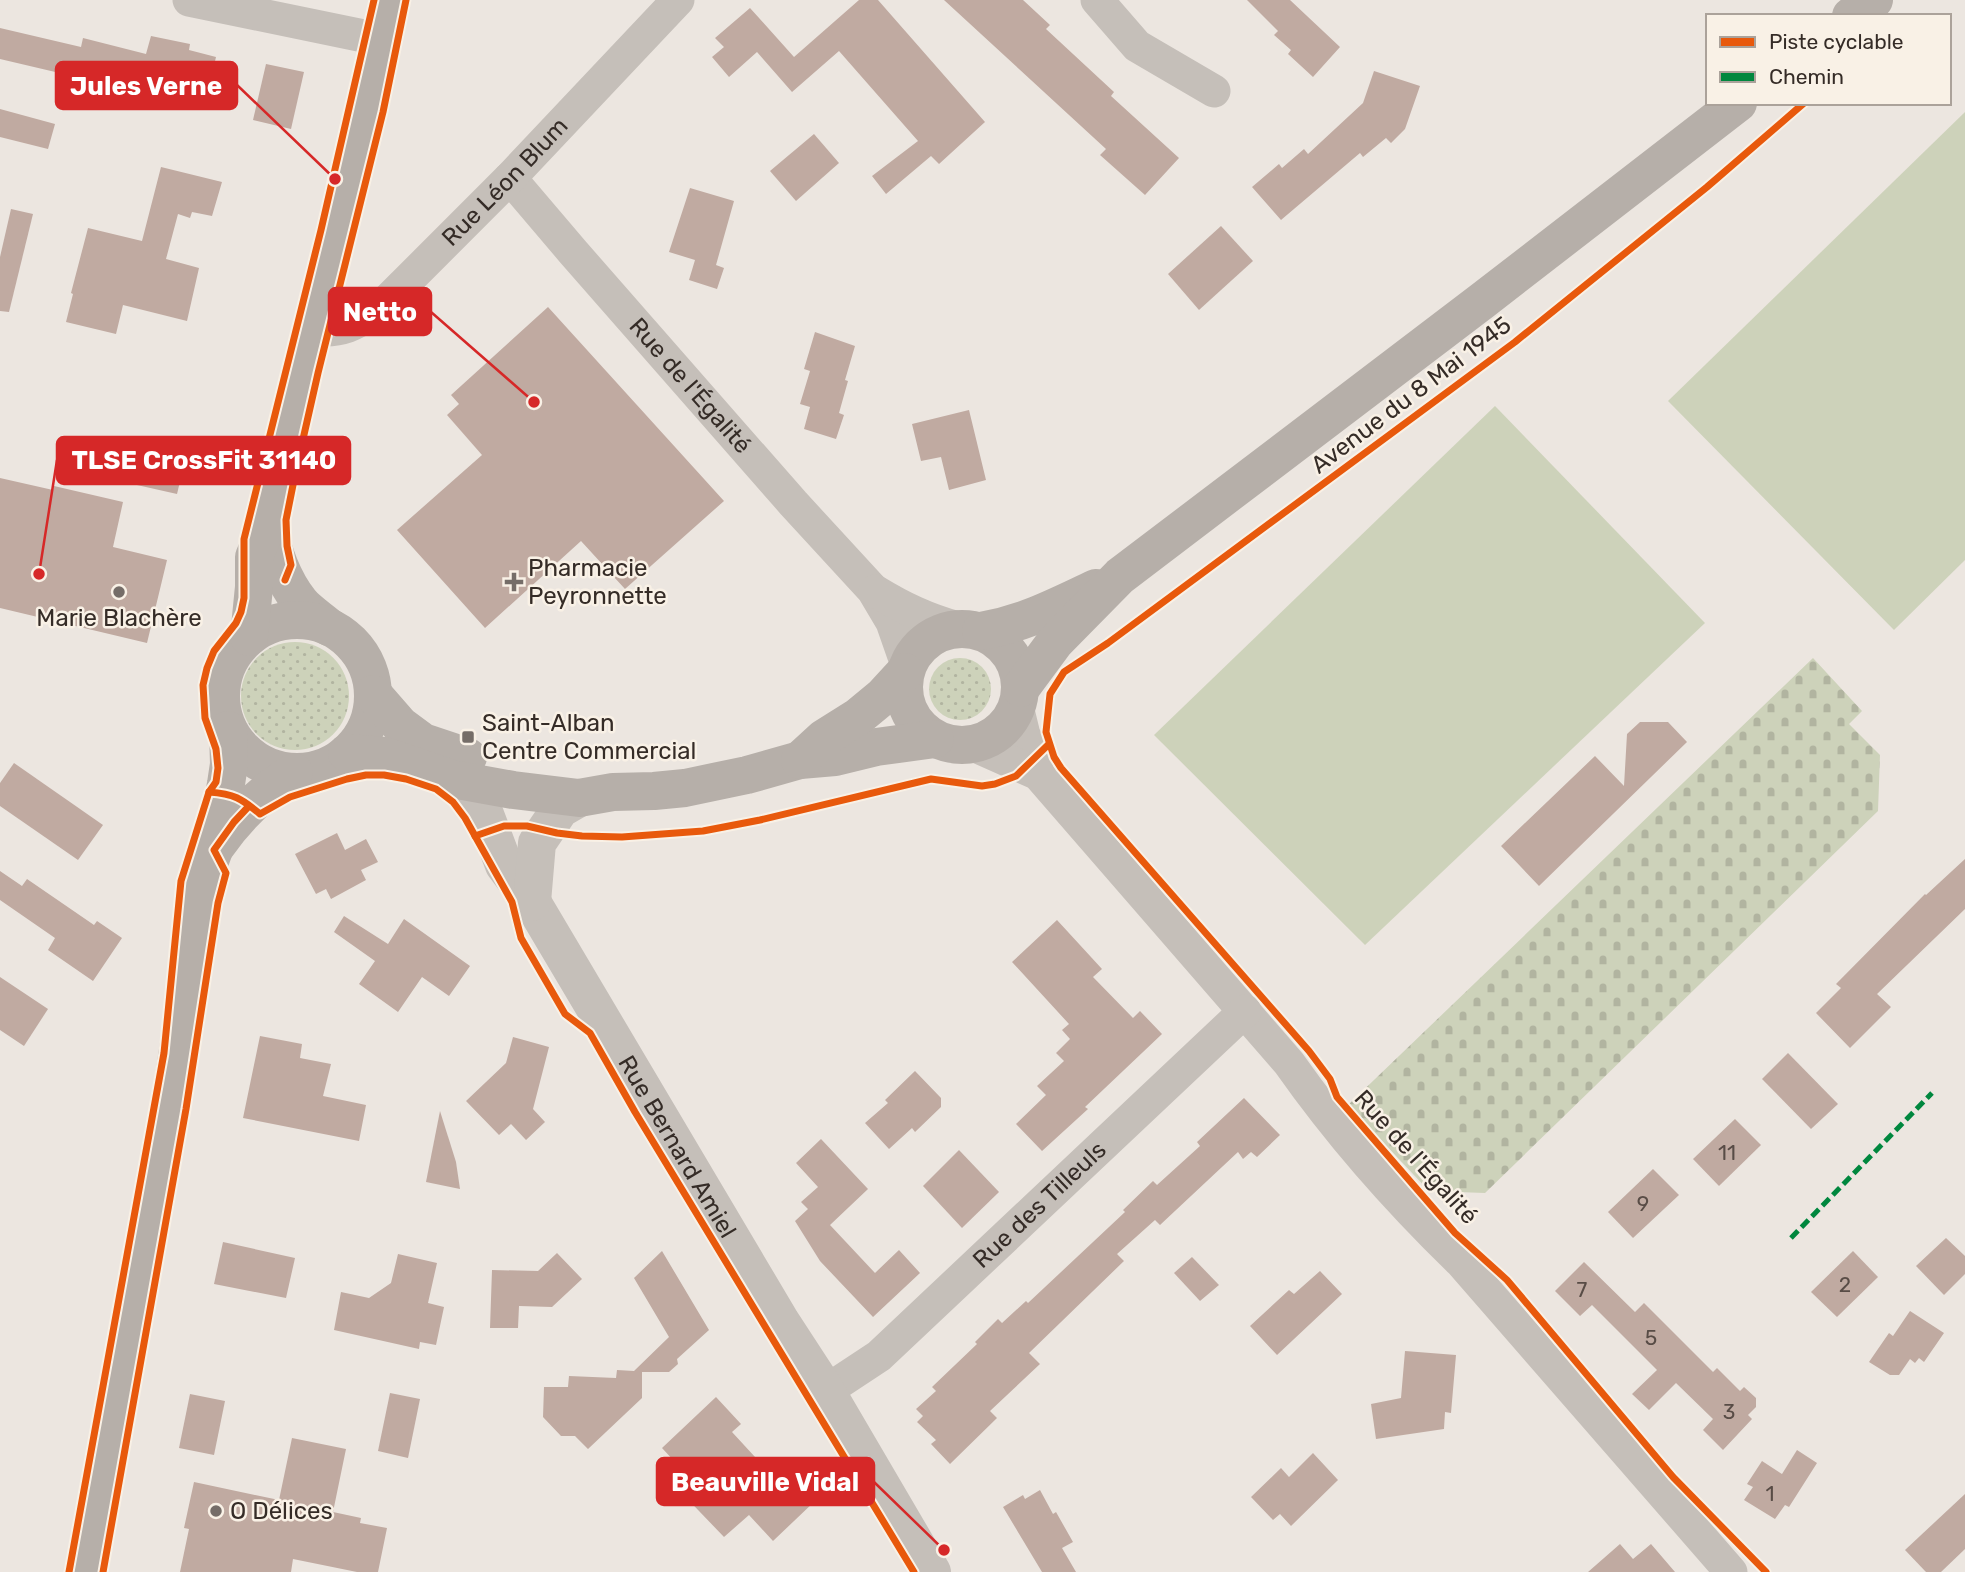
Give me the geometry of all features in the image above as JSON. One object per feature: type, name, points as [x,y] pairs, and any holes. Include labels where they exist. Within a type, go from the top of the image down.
[{"type":"main road","points":[[248,637],[254,586],[254,557],[267,526],[279,463],[391,0]]},
{"type":"main road","points":[[1854,14],[1874,0]]},
{"type":"main road","name":"Avenue du 8 Mai 1945","points":[[1019,697],[1055,642],[1120,576],[1735,105]]},
{"type":"main road","points":[[228,730],[255,760],[293,772],[313,770],[331,764],[347,753],[362,736],[370,716],[373,694],[370,673],[361,654],[347,638],[301,604],[285,580],[267,526]]},
{"type":"main road","name":"Avenue du 8 Mai 1945","points":[[969,630],[1009,626],[1036,617],[1120,576]]},
{"type":"main road","points":[[84,1572],[160,1170],[204,877],[214,850],[229,764],[228,730],[220,693],[224,672],[234,653],[248,637],[274,624],[302,620],[329,627]]},
{"type":"main road","points":[[347,753],[385,756],[452,779],[513,790],[596,795],[685,788],[800,760],[835,757],[876,747],[986,740],[999,732],[1010,720],[1019,697],[1018,669],[1010,653],[997,640],[969,630],[942,632],[927,639],[916,650],[906,668],[875,704],[824,738],[800,760]]},
{"type":"main road","points":[[906,668],[903,688],[905,703],[912,717],[922,730],[953,741]]},
{"type":"main road","points":[[373,694],[400,724],[423,742],[512,769],[569,779],[596,795]]},
{"type":"main road","points":[[214,850],[234,822],[257,798],[293,772]]},
{"type":"street","points":[[189,0],[383,40]]},
{"type":"street","name":"Rue Léon Blum","points":[[313,329],[329,331],[358,322],[380,309],[510,178],[678,0]]},
{"type":"street","points":[[1097,0],[1137,46],[1214,91]]},
{"type":"street","name":"Rue de l'Égalité","points":[[510,178],[793,503],[873,590],[892,622],[906,668]]},
{"type":"street","name":"Rue de l'Égalité","points":[[873,590],[929,620],[969,630]]},
{"type":"street","name":"Rue de l'Égalité","points":[[1019,697],[1024,735],[1035,757],[1038,774]]},
{"type":"street","name":"Rue de l'Égalité","points":[[953,741],[1038,774],[1289,1063],[1319,1106],[1426,1227],[1461,1262],[1731,1572]]},
{"type":"street","name":"Rue Bernard Amiel","points":[[452,779],[473,796],[484,812],[504,865],[531,902],[932,1572]]},
{"type":"street","points":[[531,902],[537,843],[560,809],[596,795]]},
{"type":"street","name":"Rue des Tilleuls","points":[[826,1391],[879,1356],[1245,1012]]},
{"type":"green space","points":[[1965,112],[1965,560],[1894,630],[1668,401]]},
{"type":"green space","points":[[1495,406],[1705,623],[1365,945],[1154,735]]},
{"type":"green space","points":[[295,642],[316,646],[333,658],[345,675],[349,696],[345,717],[333,734],[316,746],[295,750],[274,746],[257,734],[245,717],[241,696],[245,675],[257,658],[274,646]]},
{"type":"green space","points":[[954,658],[966,658],[982,667],[989,677],[989,701],[982,711],[966,720],[954,720],[943,715],[934,706],[929,695],[929,683],[934,672],[943,663]]},
{"type":"green space","points":[[1813,658],[1862,711],[1849,724],[1880,755],[1878,811],[1485,1193],[1429,1191],[1348,1105]]},
{"type":"building","points":[[859,0],[878,0],[985,122],[939,164],[931,156],[886,194],[872,176],[918,141],[839,51],[792,92],[757,52],[729,77],[712,57],[724,47],[715,38],[750,8],[794,57]]},
{"type":"building","points":[[944,0],[1023,0],[1050,25],[1046,29],[1114,92],[1111,96],[1179,158],[1145,195],[1100,155],[1106,149]]},
{"type":"building","points":[[1247,0],[1290,0],[1340,47],[1313,77],[1288,54],[1291,50],[1274,35],[1278,31]]},
{"type":"building","points":[[0,28],[81,47],[83,38],[146,54],[151,36],[190,44],[189,50],[216,57],[208,91],[106,69],[102,83],[0,59]]},
{"type":"building","points":[[266,64],[304,72],[291,129],[253,120]]},
{"type":"building","points":[[1374,71],[1420,86],[1405,129],[1391,143],[1386,138],[1363,157],[1360,153],[1281,220],[1252,187],[1279,164],[1282,168],[1304,149],[1308,154],[1363,103]]},
{"type":"building","points":[[0,109],[55,124],[48,149],[0,137]]},
{"type":"building","points":[[814,134],[839,163],[796,201],[770,171]]},
{"type":"building","points":[[161,167],[222,182],[212,216],[192,212],[190,218],[178,214],[166,259],[199,268],[187,321],[123,305],[116,334],[66,322],[88,228],[142,241]]},
{"type":"building","points":[[690,188],[734,201],[716,265],[724,268],[717,289],[689,280],[695,260],[669,252]]},
{"type":"building","points":[[11,209],[33,214],[9,312],[0,311],[0,257]]},
{"type":"building","points":[[1221,226],[1253,261],[1199,310],[1168,274]]},
{"type":"building","points":[[548,307],[724,501],[625,589],[581,541],[485,628],[397,530],[482,455],[447,415],[459,404],[451,395]]},
{"type":"building","points":[[815,332],[855,346],[839,413],[844,415],[836,439],[804,429],[810,407],[800,404],[810,371],[804,369]]},
{"type":"building","points":[[969,410],[986,480],[949,490],[941,457],[921,461],[912,424]]},
{"type":"building","points":[[138,446],[186,457],[177,494],[128,483]]},
{"type":"building","points":[[0,478],[53,490],[54,486],[123,502],[113,547],[167,560],[147,643],[0,608]]},
{"type":"building","points":[[1640,722],[1668,722],[1687,742],[1539,886],[1501,846],[1595,756],[1624,786],[1627,734]]},
{"type":"building","points":[[14,763],[103,825],[78,860],[0,806],[0,783]]},
{"type":"building","points":[[337,833],[345,850],[366,839],[378,862],[361,870],[366,880],[331,899],[326,889],[316,894],[295,854]]},
{"type":"building","points":[[1965,859],[1965,909],[1877,994],[1891,1007],[1850,1048],[1816,1013],[1841,988],[1836,984],[1925,894]]},
{"type":"building","points":[[0,871],[22,886],[27,879],[94,925],[97,921],[122,938],[93,981],[48,950],[55,938],[0,900]]},
{"type":"building","points":[[344,916],[388,944],[404,919],[470,966],[449,996],[422,977],[398,1012],[359,984],[375,961],[334,932]]},
{"type":"building","points":[[1057,920],[1102,969],[1093,977],[1133,1018],[1140,1011],[1162,1034],[1042,1151],[1016,1124],[1046,1095],[1037,1086],[1064,1061],[1056,1053],[1070,1039],[1062,1030],[1069,1024],[1012,962]]},
{"type":"building","points":[[0,977],[48,1009],[24,1046],[0,1030]]},
{"type":"building","points":[[260,1036],[302,1044],[300,1058],[331,1064],[323,1096],[366,1105],[359,1141],[243,1118]]},
{"type":"building","points":[[513,1037],[549,1047],[533,1109],[545,1122],[526,1140],[511,1124],[499,1135],[466,1101],[506,1063]]},
{"type":"building","points":[[1788,1053],[1838,1104],[1811,1129],[1762,1079]]},
{"type":"building","points":[[915,1071],[941,1098],[941,1107],[915,1132],[912,1128],[889,1149],[865,1123],[888,1103],[885,1100]]},
{"type":"building","points":[[1244,1098],[1280,1135],[1257,1157],[1251,1152],[1243,1159],[1238,1152],[1160,1225],[1155,1220],[1117,1254],[1124,1261],[1029,1353],[1040,1364],[990,1411],[997,1418],[950,1464],[931,1444],[936,1440],[917,1422],[923,1416],[916,1409],[936,1391],[932,1387],[977,1344],[975,1342],[998,1319],[1002,1323],[1026,1301],[1028,1303],[1125,1212],[1123,1210],[1153,1181],[1157,1185],[1200,1146],[1197,1142]]},
{"type":"building","points":[[440,1111],[456,1162],[460,1189],[426,1182]]},
{"type":"building","points":[[1735,1119],[1761,1145],[1719,1186],[1693,1159]]},
{"type":"building","points":[[821,1139],[868,1189],[830,1225],[875,1273],[899,1250],[920,1273],[873,1317],[820,1261],[795,1221],[808,1209],[801,1202],[818,1187],[796,1163]]},
{"type":"building","points":[[959,1150],[999,1192],[962,1228],[923,1186]]},
{"type":"building","points":[[1653,1169],[1679,1195],[1633,1238],[1608,1212]]},
{"type":"building","points":[[1946,1238],[1965,1256],[1965,1274],[1944,1295],[1916,1266]]},
{"type":"building","points":[[223,1242],[295,1258],[286,1298],[214,1284]]},
{"type":"building","points":[[662,1251],[709,1330],[677,1359],[678,1364],[669,1372],[642,1372],[642,1398],[588,1449],[575,1436],[561,1436],[543,1417],[544,1387],[568,1387],[569,1376],[616,1378],[617,1370],[634,1371],[669,1337],[634,1278]]},
{"type":"building","points":[[1853,1251],[1878,1277],[1837,1317],[1811,1292]]},
{"type":"building","points":[[557,1253],[582,1279],[552,1307],[519,1306],[518,1328],[490,1328],[492,1270],[538,1271]]},
{"type":"building","points":[[398,1254],[437,1263],[428,1303],[444,1307],[436,1345],[420,1342],[419,1349],[334,1330],[341,1292],[369,1298],[391,1283]]},
{"type":"building","points":[[1192,1257],[1219,1285],[1200,1301],[1174,1273]]},
{"type":"building","points":[[1584,1262],[1635,1312],[1644,1303],[1713,1372],[1717,1368],[1740,1391],[1744,1387],[1756,1398],[1756,1407],[1748,1415],[1752,1419],[1723,1450],[1703,1430],[1713,1419],[1676,1383],[1649,1410],[1632,1394],[1657,1370],[1592,1305],[1580,1316],[1555,1291]]},
{"type":"building","points":[[1320,1271],[1342,1294],[1277,1355],[1250,1326],[1289,1290],[1294,1294]]},
{"type":"building","points":[[1910,1311],[1944,1333],[1924,1362],[1919,1358],[1915,1363],[1910,1359],[1899,1375],[1890,1375],[1869,1362],[1889,1333],[1893,1336]]},
{"type":"building","points":[[1405,1351],[1456,1355],[1451,1413],[1445,1412],[1444,1429],[1376,1439],[1371,1404],[1401,1398]]},
{"type":"building","points":[[390,1393],[420,1399],[408,1458],[378,1451]]},
{"type":"building","points":[[190,1394],[225,1401],[214,1455],[179,1448]]},
{"type":"building","points":[[716,1397],[741,1424],[732,1432],[780,1484],[789,1474],[815,1501],[773,1541],[749,1515],[724,1537],[675,1486],[687,1475],[662,1448]]},
{"type":"building","points":[[292,1438],[346,1449],[333,1512],[361,1518],[360,1523],[387,1528],[378,1572],[357,1572],[293,1559],[291,1572],[180,1572],[189,1529],[184,1528],[194,1482],[279,1500]]},
{"type":"building","points":[[1797,1450],[1817,1463],[1789,1507],[1785,1505],[1775,1519],[1744,1500],[1753,1487],[1747,1484],[1762,1461],[1782,1474]]},
{"type":"building","points":[[1313,1453],[1338,1480],[1291,1526],[1280,1514],[1273,1520],[1251,1497],[1281,1468],[1289,1477]]},
{"type":"building","points":[[1040,1490],[1073,1542],[1062,1548],[1076,1572],[1042,1572],[1003,1507],[1023,1495],[1025,1499]]},
{"type":"building","points":[[1965,1494],[1965,1549],[1941,1572],[1926,1572],[1905,1550]]},
{"type":"building","points":[[1620,1544],[1633,1559],[1651,1544],[1675,1572],[1588,1572]]},
{"type":"marked path","points":[[1791,1238],[1932,1093]]},
{"type":"cycle path","points":[[69,1572],[164,1053],[181,881],[209,792],[216,782],[216,749],[205,718],[203,685],[214,651],[236,623],[241,612],[244,598],[244,539],[321,230],[374,0]]},
{"type":"cycle path","points":[[285,580],[291,565],[286,520],[296,470],[383,112],[406,0]]},
{"type":"cycle path","points":[[1766,1572],[1673,1477],[1507,1280],[1455,1233],[1337,1097],[1330,1079],[1309,1051],[1061,768],[1054,757],[1046,732],[1050,694],[1064,672],[1108,643],[1515,342],[1707,187],[1802,105]]},
{"type":"cycle path","points":[[475,836],[504,826],[527,826],[582,836],[622,837],[703,831],[931,779],[982,786],[995,784],[1016,776],[1049,744]]},
{"type":"cycle path","points":[[209,792],[237,798],[260,814],[290,797],[347,779],[384,775],[436,789],[453,802],[465,818],[512,902],[521,938],[565,1014],[590,1033],[635,1112],[914,1572]]},
{"type":"cycle path","points":[[103,1572],[186,1109],[218,903],[226,873],[214,850],[249,806]]},
{"type":"place","name":"Jules Verne","points":[[335,179]]},
{"type":"place","name":"Netto","points":[[534,402]]},
{"type":"place","name":"TLSE CrossFit 31140","points":[[39,574]]},
{"type":"place","name":"Pharmacie Peyronnette","points":[[514,582]]},
{"type":"place","name":"Marie Blachère","points":[[119,592]]},
{"type":"place","name":"Saint-Alban Centre Commercial","points":[[468,737]]},
{"type":"place","name":"O Délices","points":[[216,1511]]},
{"type":"place","name":"Beauville Vidal","points":[[944,1550]]}]
